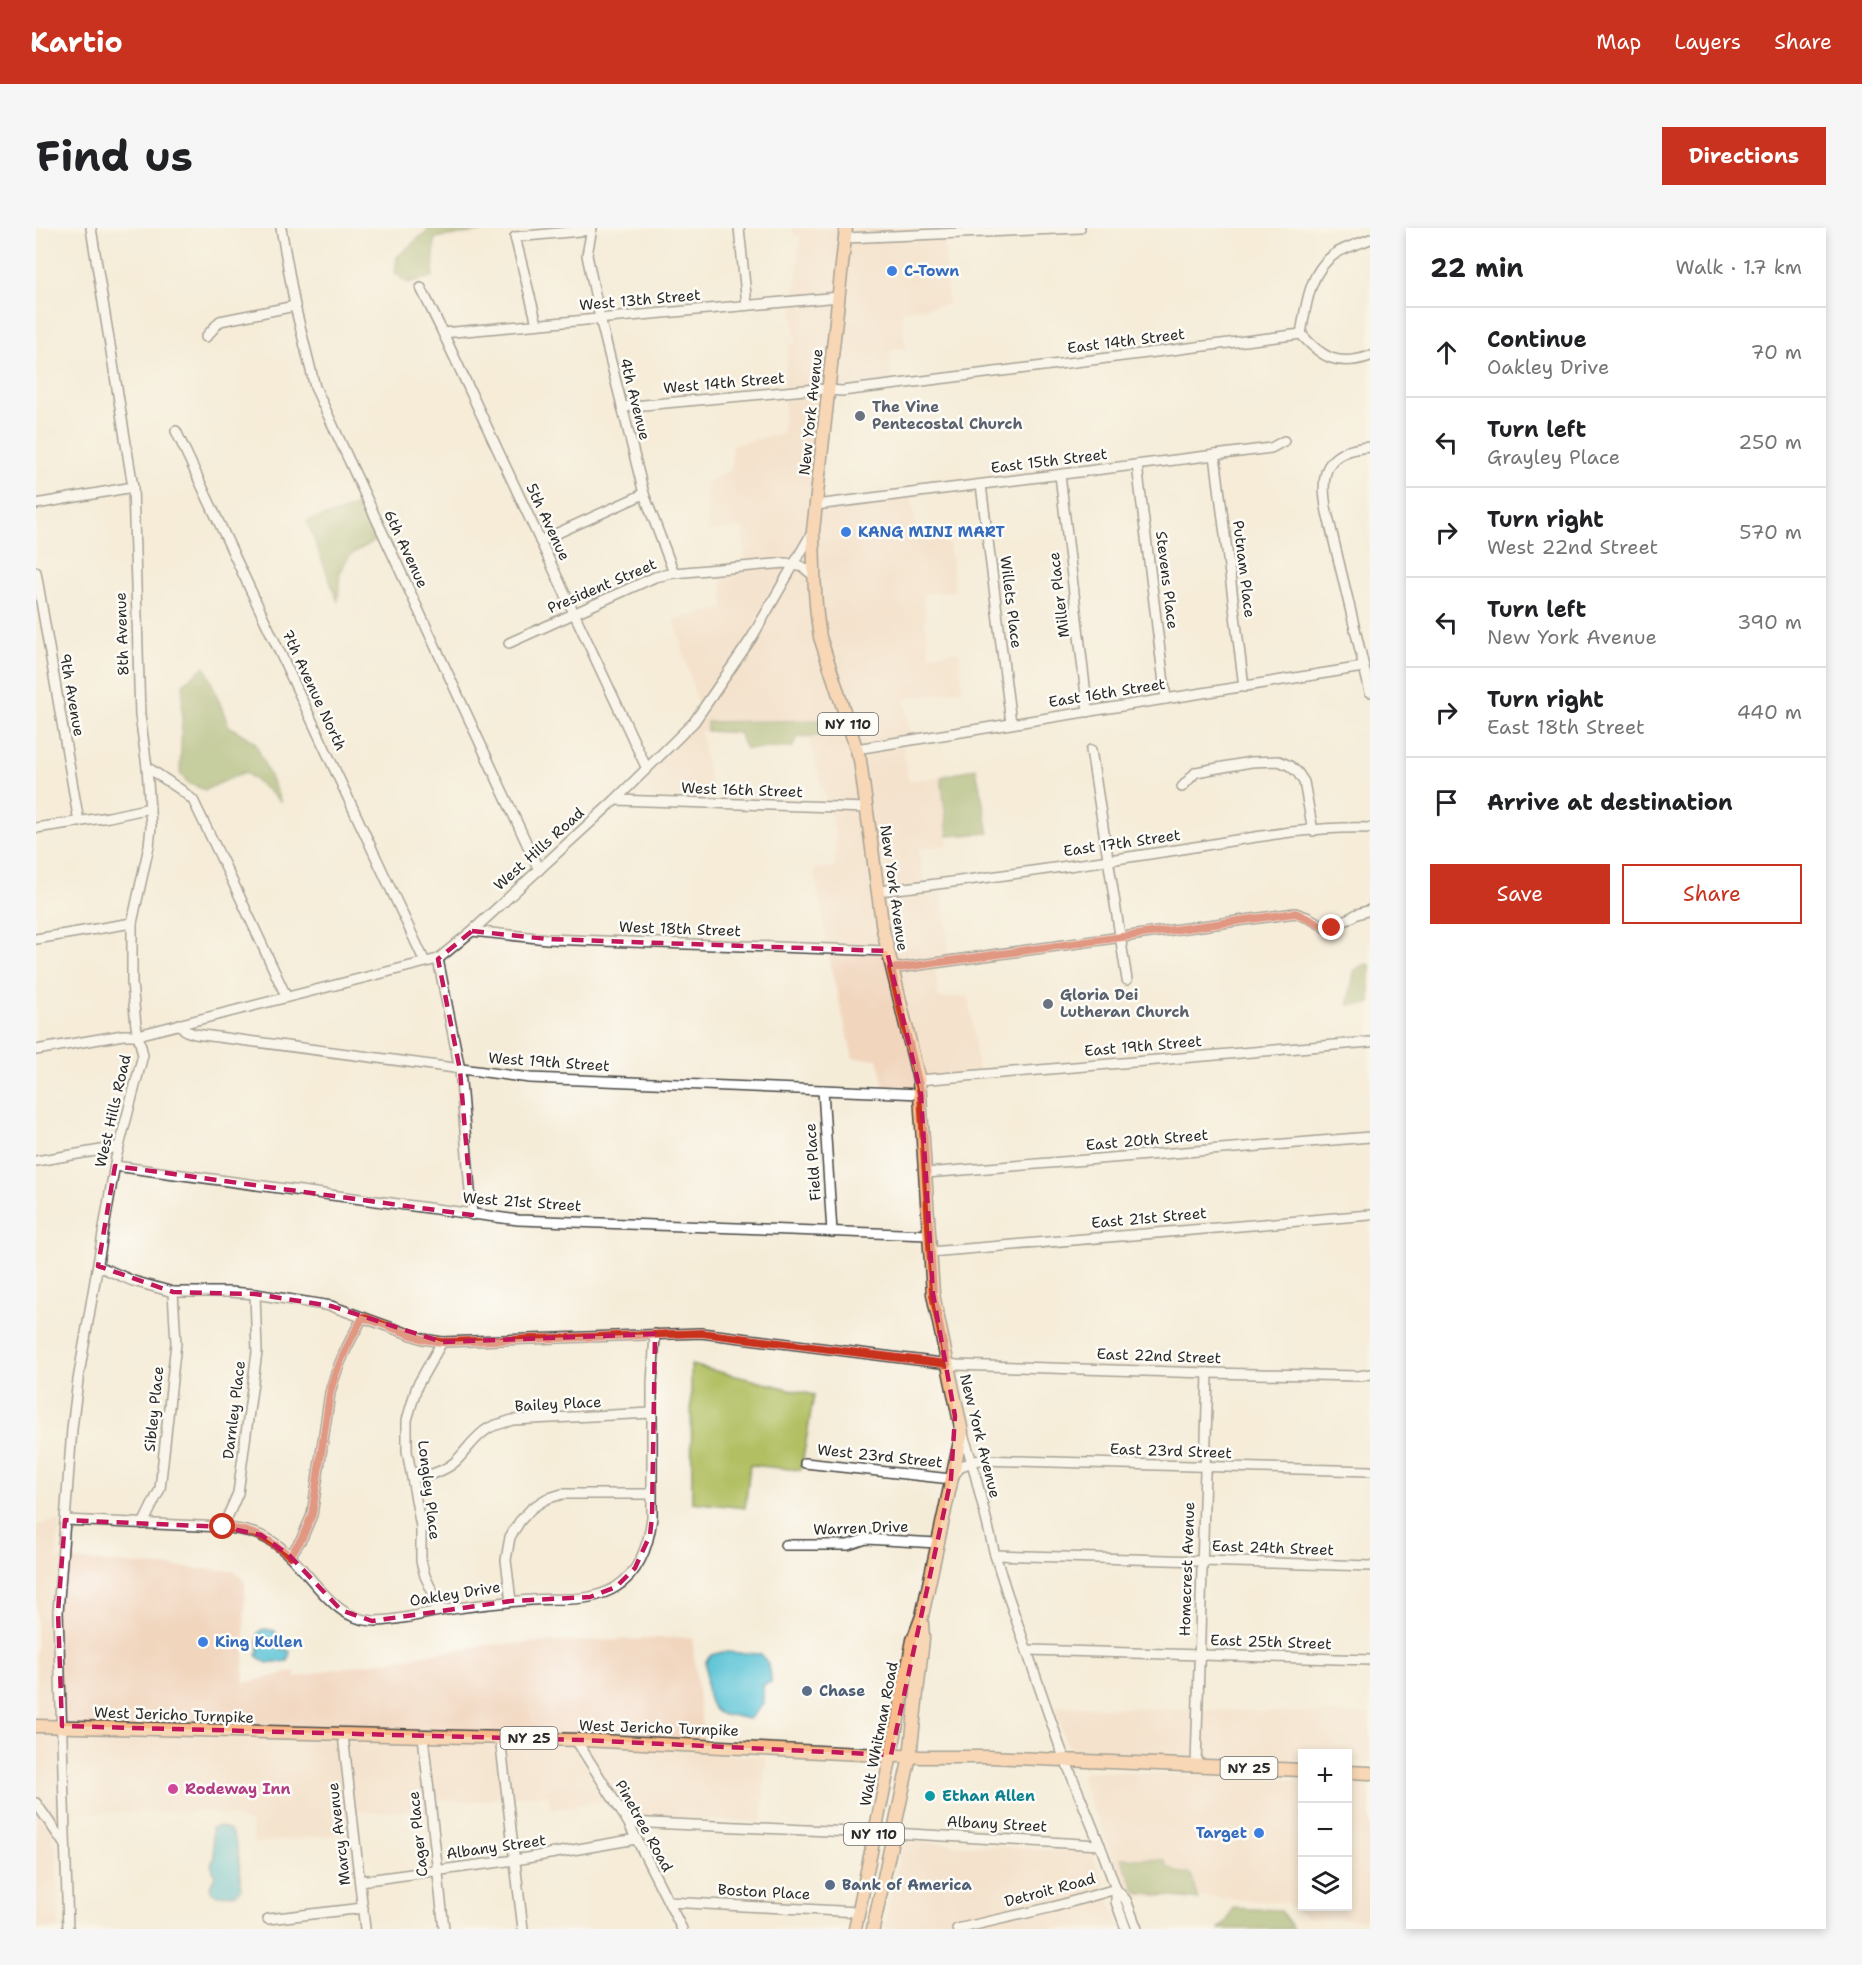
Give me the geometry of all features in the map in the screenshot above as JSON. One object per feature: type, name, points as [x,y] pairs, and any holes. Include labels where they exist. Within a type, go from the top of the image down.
[{"type":"main road","name":"New York Avenue","points":[[846,233],[813,531],[814,576],[820,637],[856,748],[862,774],[887,951],[919,1080],[933,1294],[962,1432]]},
{"type":"main road","name":"Walt Whitman Road","points":[[951,1382],[954,1401],[951,1479]]},
{"type":"main road","name":"Walt Whitman Road","points":[[855,1929],[913,1640],[922,1616],[962,1432]]},
{"type":"main road","name":"Walt Whitman Road","points":[[873,1929],[910,1756],[923,1639],[922,1616]]},
{"type":"main road","name":"West Jericho Turnpike","points":[[36,1726],[576,1740],[910,1756],[1065,1760]]},
{"type":"main road","name":"NY 25","points":[[1065,1760],[1298,1770]]},
{"type":"main road","points":[[1352,1772],[1370,1773]]},
{"type":"street","name":"8th Avenue","points":[[91,228],[133,487],[140,716],[150,808],[149,846],[132,923],[132,983],[138,1035]]},
{"type":"street","name":"6th Avenue","points":[[281,228],[295,306],[315,387],[539,870]]},
{"type":"street","points":[[739,228],[747,305]]},
{"type":"street","points":[[846,233],[1080,228]]},
{"type":"street","points":[[537,324],[515,237],[591,229]]},
{"type":"street","name":"4th Avenue","points":[[591,229],[587,255],[588,265],[600,318],[644,495],[674,573]]},
{"type":"street","points":[[1370,239],[1336,254],[1323,264],[1310,290],[1301,334],[1319,353],[1334,360],[1352,362],[1370,356]]},
{"type":"street","name":"5th Avenue","points":[[421,288],[647,769]]},
{"type":"street","name":"West 13th Street","points":[[443,333],[839,297]]},
{"type":"street","points":[[206,337],[220,321],[295,306]]},
{"type":"street","name":"East 14th Street","points":[[828,390],[842,391],[878,387],[1301,334]]},
{"type":"street","name":"West 14th Street","points":[[622,407],[816,389],[828,390]]},
{"type":"street","name":"7th Avenue North","points":[[176,431],[425,962]]},
{"type":"street","name":"East 15th Street","points":[[816,505],[1272,448],[1284,441]]},
{"type":"street","points":[[1370,447],[1346,451],[1337,457],[1323,479],[1327,512],[1370,692]]},
{"type":"street","name":"Putnam Place","points":[[1215,455],[1244,687]]},
{"type":"street","name":"Stevens Place","points":[[1137,465],[1166,699]]},
{"type":"street","name":"Miller Place","points":[[1060,475],[1088,712]]},
{"type":"street","name":"Willets Place","points":[[981,485],[1011,723]]},
{"type":"street","points":[[36,504],[133,487]]},
{"type":"street","points":[[540,540],[644,495]]},
{"type":"street","name":"West Hills Road","points":[[68,1929],[58,1612],[65,1520],[75,1405],[98,1266],[119,1147],[143,1055],[138,1035],[438,959],[472,931],[615,800],[694,722],[751,639],[813,531]]},
{"type":"street","points":[[793,564],[803,567],[814,576]]},
{"type":"street","name":"President Street","points":[[509,643],[655,577],[674,573],[793,564]]},
{"type":"street","name":"9th Avenue","points":[[36,572],[79,822]]},
{"type":"street","name":"East 16th Street","points":[[856,748],[1363,667]]},
{"type":"street","points":[[1091,750],[1127,980]]},
{"type":"street","points":[[1182,787],[1196,772],[1251,762],[1280,761],[1298,773],[1304,782],[1313,831]]},
{"type":"street","points":[[147,767],[193,800],[286,996]]},
{"type":"street","name":"West 16th Street","points":[[615,800],[868,808]]},
{"type":"street","points":[[36,828],[150,808]]},
{"type":"street","name":"East 17th Street","points":[[879,891],[1313,831],[1370,828]]},
{"type":"street","points":[[891,969],[1295,913],[1327,928],[1332,928],[1357,914],[1370,910]]},
{"type":"street","points":[[36,939],[132,923]]},
{"type":"street","name":"West 18th Street","points":[[472,931],[547,939],[887,951]]},
{"type":"street","points":[[438,959],[460,1070],[472,1215]]},
{"type":"street","name":"West 19th Street","points":[[179,1024],[195,1034],[530,1078],[921,1094]]},
{"type":"street","points":[[36,1050],[123,1035],[138,1035]]},
{"type":"street","name":"East 19th Street","points":[[919,1080],[1370,1042]]},
{"type":"street","name":"Field Place","points":[[823,1090],[832,1232]]},
{"type":"street","name":"East 20th Street","points":[[926,1173],[1370,1137]]},
{"type":"street","points":[[36,1161],[119,1147]]},
{"type":"street","name":"West 21st Street","points":[[115,1166],[518,1220],[929,1235]]},
{"type":"street","name":"East 21st Street","points":[[930,1252],[1370,1215]]},
{"type":"street","name":"East 22nd Street","points":[[98,1266],[133,1281],[173,1292],[255,1294],[331,1306],[423,1339],[442,1342],[701,1333],[957,1365],[1208,1373],[1359,1376],[1370,1374]]},
{"type":"street","name":"Sibley Place","points":[[143,1524],[160,1489],[176,1343],[173,1292]]},
{"type":"street","name":"Darnley Place","points":[[223,1527],[238,1492],[242,1464],[256,1352],[255,1294]]},
{"type":"street","points":[[290,1556],[302,1538],[312,1515],[335,1373],[363,1317]]},
{"type":"street","name":"Oakley Drive","points":[[65,1520],[223,1527],[261,1535],[290,1556],[313,1583],[341,1610],[355,1618],[372,1621],[388,1621],[441,1610],[511,1601],[590,1597],[604,1593],[616,1587],[635,1568],[644,1554],[650,1535],[655,1334]]},
{"type":"street","name":"Longley Place","points":[[441,1610],[425,1576],[421,1561],[421,1527],[407,1451],[407,1420],[417,1386],[442,1342]]},
{"type":"street","name":"Homecrest Avenue","points":[[1196,1765],[1208,1373]]},
{"type":"street","name":"Bailey Place","points":[[413,1478],[442,1471],[456,1461],[469,1444],[490,1427],[512,1420],[652,1413]]},
{"type":"street","name":"New York Avenue","points":[[962,1432],[972,1462],[995,1555],[1065,1760],[1116,1889],[1116,1902],[1126,1929]]},
{"type":"street","name":"East 23rd Street","points":[[972,1462],[980,1460],[1370,1471]]},
{"type":"street","points":[[951,1479],[961,1466],[972,1462]]},
{"type":"street","name":"West 23rd Street","points":[[806,1463],[951,1479]]},
{"type":"street","points":[[511,1601],[506,1560],[510,1537],[532,1508],[546,1499],[562,1494],[651,1494]]},
{"type":"street","name":"Warren Drive","points":[[785,1545],[848,1545],[866,1539],[937,1543]]},
{"type":"street","name":"East 24th Street","points":[[995,1555],[1370,1566]]},
{"type":"street","name":"East 25th Street","points":[[1028,1650],[1370,1660]]},
{"type":"street","name":"Marcy Avenue","points":[[343,1735],[366,1929]]},
{"type":"street","name":"Cager Place","points":[[423,1736],[444,1929]]},
{"type":"street","points":[[500,1738],[523,1929]]},
{"type":"street","name":"Pinetree Road","points":[[576,1740],[628,1822],[682,1929]]},
{"type":"street","points":[[36,1803],[65,1845]]},
{"type":"street","points":[[628,1822],[874,1833]]},
{"type":"street","name":"Albany Street","points":[[893,1833],[1100,1845]]},
{"type":"street","name":"Albany Street","points":[[360,1881],[515,1860],[636,1839]]},
{"type":"street","name":"New York Avenue","points":[[1116,1889],[1126,1900],[1137,1929]]},
{"type":"street","name":"Detroit Road","points":[[957,1929],[1116,1889]]},
{"type":"street","name":"Boston Place","points":[[669,1902],[858,1912]]},
{"type":"street","points":[[268,1919],[363,1908]]},
{"type":"highlighted area","points":[[472,931],[547,939],[887,951],[921,1094],[933,1294],[955,1416],[951,1479],[891,1755],[582,1740],[62,1726],[58,1612],[65,1520],[223,1527],[261,1535],[290,1556],[341,1610],[372,1621],[511,1601],[590,1597],[616,1587],[635,1568],[650,1535],[652,1517],[655,1334],[442,1342],[331,1306],[255,1294],[173,1292],[98,1266],[115,1166],[472,1215],[460,1070],[438,959]]},
{"type":"shaded area","points":[[793,228],[974,228],[975,231],[944,232],[948,305],[902,311],[906,348],[890,348],[892,383],[827,388],[814,504],[911,492],[917,534],[948,531],[955,591],[923,594],[929,655],[959,651],[963,690],[905,699],[911,737],[902,739],[908,781],[941,777],[948,845],[919,849],[924,883],[941,881],[950,959],[935,961],[938,998],[969,996],[979,1078],[907,1088],[884,1088],[878,1059],[853,1058],[831,968],[814,869],[835,867],[835,832],[808,737],[828,735],[707,722],[707,731],[700,731],[714,801],[619,798],[701,716],[674,619],[724,609],[721,571],[745,568],[743,528],[708,532],[705,483],[731,469],[732,445],[783,433],[785,375],[789,345],[795,343],[793,311],[800,236],[793,236]]},
{"type":"shaded area","points":[[60,1520],[56,1559],[234,1571],[245,1582],[244,1683],[296,1671],[296,1678],[329,1670],[486,1645],[692,1637],[703,1754],[766,1756],[762,1822],[622,1816],[610,1800],[550,1810],[548,1794],[470,1802],[435,1799],[435,1809],[384,1813],[347,1810],[349,1833],[254,1843],[250,1822],[210,1812],[74,1813],[51,1839],[56,1849],[59,1929],[36,1929],[36,1525]]},
{"type":"shaded area","points":[[1053,1706],[1370,1714],[1370,1763],[1352,1762],[1352,1749],[1298,1749],[1298,1761],[1079,1752],[1066,1743]]},
{"type":"shaded area","points":[[1090,1771],[1298,1780],[1298,1911],[1352,1911],[1352,1781],[1370,1782],[1370,1919],[1307,1918],[1285,1902],[1200,1897],[1129,1897],[1081,1780],[1082,1774]]},
{"type":"shaded area","points":[[902,1841],[1092,1852],[1120,1929],[884,1929]]},
{"type":"green space","points":[[427,228],[507,228],[435,238],[433,277],[407,283],[395,273],[397,257],[428,230]]},
{"type":"green space","points":[[359,504],[375,541],[350,555],[340,571],[338,602],[307,521]]},
{"type":"green space","points":[[205,666],[229,726],[255,742],[281,802],[245,772],[205,790],[187,783],[180,773],[183,684]]},
{"type":"green space","points":[[829,720],[828,735],[798,737],[792,748],[746,749],[738,733],[707,731],[707,722]]},
{"type":"green space","points":[[976,768],[989,833],[948,836],[941,777]]},
{"type":"green space","points":[[1370,964],[1370,1004],[1348,1005],[1354,971],[1362,965]]},
{"type":"green space","points":[[691,1365],[814,1395],[801,1470],[750,1465],[745,1508],[692,1502]]},
{"type":"green space","points":[[1121,1858],[1165,1860],[1167,1866],[1176,1872],[1191,1874],[1198,1900],[1137,1893]]},
{"type":"green space","points":[[1233,1908],[1280,1910],[1294,1929],[1219,1929],[1228,1919]]},
{"type":"water","points":[[265,1629],[275,1631],[280,1648],[290,1651],[288,1661],[268,1663],[257,1655],[259,1652],[258,1633]]},
{"type":"water","points":[[723,1652],[760,1654],[769,1667],[771,1682],[763,1685],[763,1704],[749,1719],[721,1714],[711,1705],[706,1683],[706,1661],[711,1655]]},
{"type":"water","points":[[219,1826],[229,1829],[238,1850],[241,1888],[236,1894],[218,1895],[212,1893],[210,1887],[215,1876],[211,1864],[214,1859],[212,1828]]},
{"type":"place","name":"C-Town","points":[[892,271]]},
{"type":"place","name":"The Vine Pentecostal Church","points":[[860,416]]},
{"type":"place","name":"KANG MINI MART","points":[[846,532]]},
{"type":"place","name":"Gloria Dei Lutheran Church","points":[[1048,1004]]},
{"type":"place","name":"King Kullen","points":[[203,1642]]},
{"type":"place","name":"Chase","points":[[807,1691]]},
{"type":"place","name":"Rodeway Inn","points":[[173,1789]]},
{"type":"place","name":"Ethan Allen","points":[[930,1796]]},
{"type":"place","name":"Target","points":[[1259,1833]]},
{"type":"place","name":"Bank of America","points":[[830,1885]]},
{"type":"route","points":[[223,1527],[261,1535],[290,1556],[302,1538],[312,1515],[335,1373],[363,1317],[394,1330],[442,1342],[701,1333],[947,1364],[933,1294],[921,1094],[891,969],[1295,913],[1327,928],[1332,928]]}]
